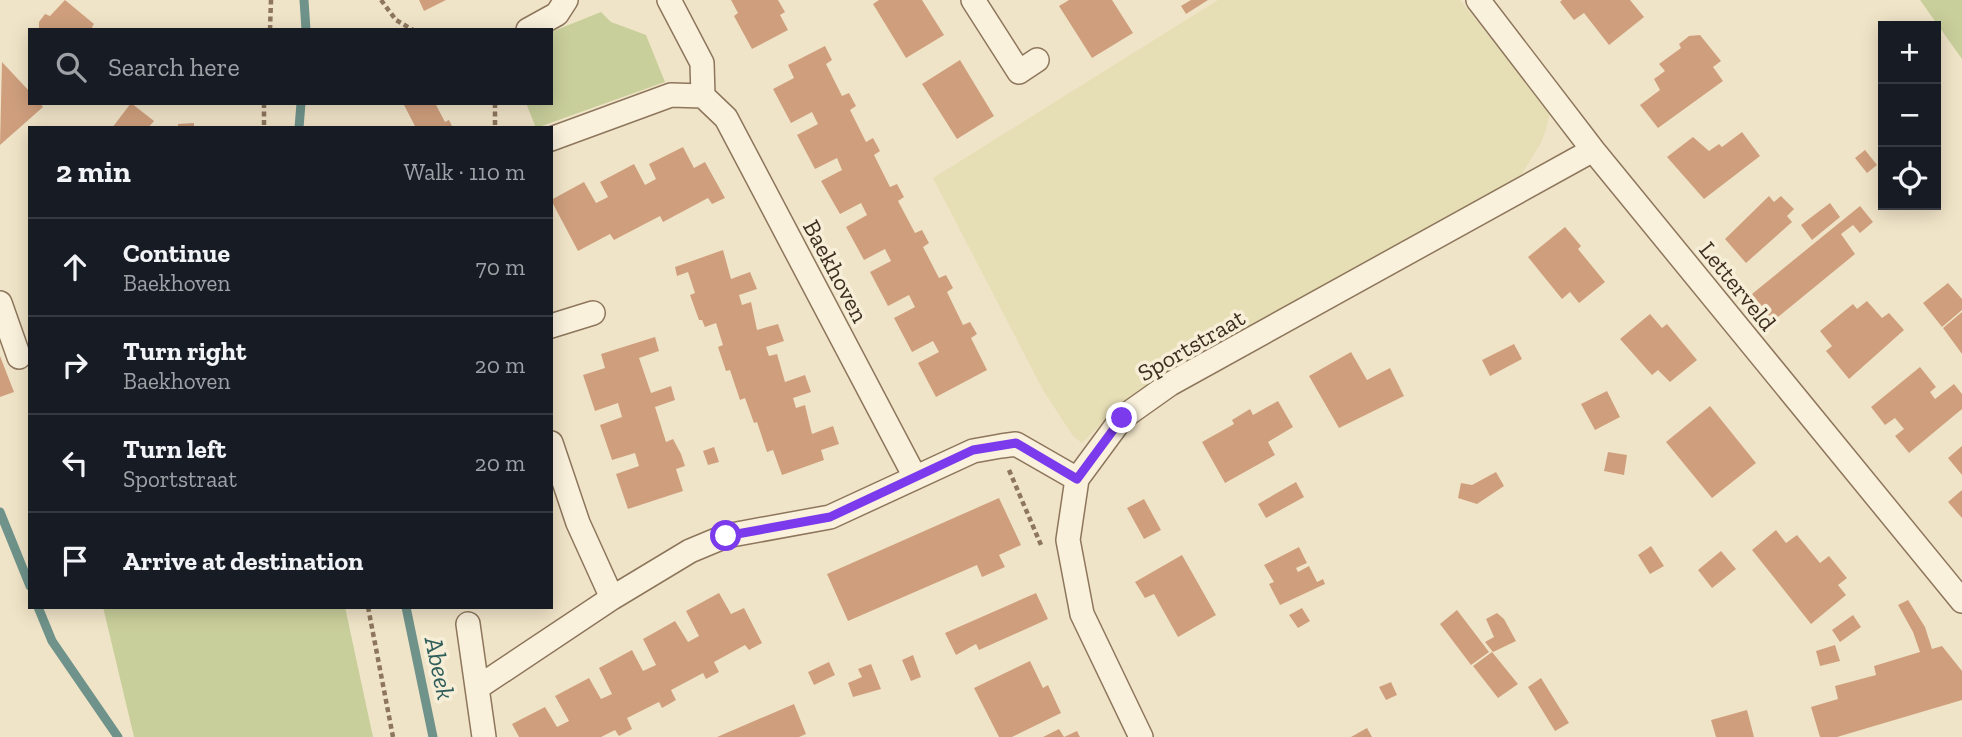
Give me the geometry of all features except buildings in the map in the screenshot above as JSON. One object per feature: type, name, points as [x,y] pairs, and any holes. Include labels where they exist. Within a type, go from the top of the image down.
[{"type":"street","points":[[532,28],[557,14],[566,0]]},
{"type":"street","points":[[553,138],[671,95],[702,96],[702,63],[669,0]]},
{"type":"street","points":[[973,0],[1018,72],[1037,60]]},
{"type":"street","name":"Letterveld","points":[[1478,0],[1593,150],[1962,601]]},
{"type":"street","name":"Baekhoven","points":[[702,96],[726,118],[915,477]]},
{"type":"street","name":"Sportstraat","points":[[1141,737],[1082,614],[1068,540],[1077,479],[1122,418],[1170,384],[1593,150]]},
{"type":"street","points":[[0,303],[19,357]]},
{"type":"street","points":[[553,325],[593,313]]},
{"type":"street","points":[[477,688],[612,598],[690,551],[726,536],[830,517],[973,450],[1016,443],[1077,479]]},
{"type":"street","points":[[553,449],[578,523],[612,598]]},
{"type":"street","points":[[468,624],[484,737]]},
{"type":"path","points":[[270,28],[271,0]]},
{"type":"path","points":[[382,0],[397,20],[410,28]]},
{"type":"path","points":[[264,105],[264,126]]},
{"type":"path","points":[[495,105],[495,126]]},
{"type":"path","points":[[1001,446],[1045,554]]},
{"type":"path","points":[[368,609],[393,737]]},
{"type":"shaded area","points":[[1218,0],[1460,0],[1550,113],[1546,129],[1541,143],[1520,177],[1155,381],[1121,404],[1082,443],[1073,436],[1043,390],[933,178]]},
{"type":"green space","points":[[1920,0],[1962,0],[1962,59],[1941,30],[1941,21],[1935,21]]},
{"type":"green space","points":[[601,12],[611,22],[646,35],[665,82],[535,126],[527,105],[553,105],[553,31]]},
{"type":"green space","points":[[103,609],[345,609],[373,737],[134,737]]},
{"type":"waterway","name":"Abeek","points":[[304,0],[306,28]]},
{"type":"waterway","name":"Abeek","points":[[299,126],[301,105]]},
{"type":"waterway","points":[[0,512],[28,581]]},
{"type":"waterway","points":[[39,609],[52,641],[118,737]]},
{"type":"waterway","name":"Abeek","points":[[406,609],[433,737]]},
{"type":"route","points":[[726,536],[830,517],[973,450],[1016,443],[1077,479],[1122,418]]}]
